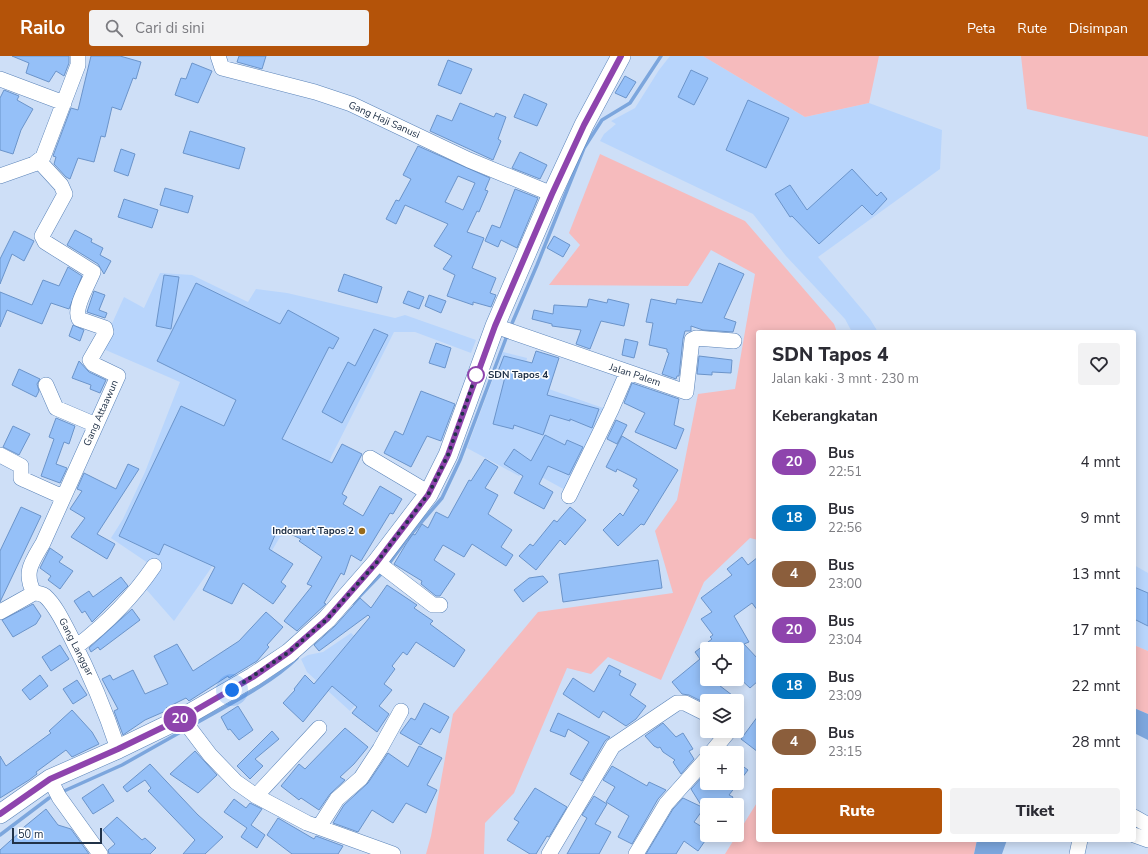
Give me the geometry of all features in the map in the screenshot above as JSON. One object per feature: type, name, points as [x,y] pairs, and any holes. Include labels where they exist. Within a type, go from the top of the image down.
[{"type":"main road","points":[[0,814],[50,779],[118,749],[186,723],[289,652],[384,567],[429,493],[448,455],[504,329],[552,194],[584,125],[621,56]]},
{"type":"street","points":[[0,176],[39,161],[43,157],[78,65],[78,56]]},
{"type":"street","name":"Gang Haji Sanusi","points":[[218,56],[222,68],[314,92],[351,104],[469,160],[552,194]]},
{"type":"street","points":[[0,79],[64,103]]},
{"type":"street","name":"Gang Attaawun","points":[[34,593],[28,583],[30,565],[63,497],[118,376],[93,364],[90,360],[106,332],[105,328],[79,319],[77,314],[78,306],[94,272],[44,242],[42,236],[65,194],[61,185],[39,161]]},
{"type":"street","name":"Jalan Palem","points":[[504,329],[627,373],[686,392],[692,340],[696,338],[734,341]]},
{"type":"street","points":[[569,496],[611,410],[627,373]]},
{"type":"street","points":[[46,385],[56,408],[96,425]]},
{"type":"street","points":[[0,455],[21,466],[21,478],[24,480],[63,497]]},
{"type":"street","points":[[370,458],[429,493]]},
{"type":"street","points":[[76,647],[89,637],[138,591],[154,566]]},
{"type":"street","points":[[384,567],[433,605],[440,605]]},
{"type":"street","points":[[0,612],[34,593]]},
{"type":"street","name":"Gang Langgar","points":[[34,593],[39,593],[45,596],[61,618],[103,703],[118,749]]},
{"type":"street","points":[[549,854],[613,746],[677,703],[685,703],[700,710]]},
{"type":"street","points":[[318,827],[336,799],[360,778],[380,749],[401,711]]},
{"type":"street","points":[[186,723],[210,755],[236,782],[256,796],[318,827],[393,854]]},
{"type":"street","points":[[256,796],[319,728]]},
{"type":"street","points":[[717,746],[723,738]]},
{"type":"street","points":[[636,854],[666,804],[700,766]]},
{"type":"street","points":[[50,779],[59,797],[100,854]]},
{"type":"street","points":[[1136,817],[1148,826]]},
{"type":"street","points":[[1136,836],[1148,840]]},
{"type":"street","points":[[1077,854],[1080,842]]},
{"type":"shaded area","points":[[670,56],[703,56],[805,117],[869,103],[942,130],[940,169],[818,257],[870,319],[877,330],[851,330],[845,319],[786,256],[753,214],[600,141],[604,134],[616,124],[611,121],[635,108],[659,70]]},
{"type":"shaded area","points":[[703,56],[879,56],[869,103],[805,117]]},
{"type":"shaded area","points":[[1021,56],[1148,56],[1148,137],[1027,109]]},
{"type":"shaded area","points":[[600,154],[745,221],[834,324],[836,330],[756,330],[756,540],[750,538],[704,582],[661,680],[608,657],[591,674],[567,668],[514,793],[485,823],[484,854],[426,854],[431,836],[453,714],[538,612],[673,593],[655,531],[677,500],[698,394],[735,389],[755,274],[711,250],[688,286],[549,285],[580,245],[569,233]]},
{"type":"shaded area","points":[[160,273],[192,275],[248,302],[256,289],[287,293],[395,318],[405,315],[476,340],[471,353],[415,332],[394,332],[332,455],[295,534],[280,537],[258,574],[216,561],[174,621],[138,580],[148,563],[111,538],[123,519],[145,472],[180,382],[101,348],[124,297],[144,308]]},
{"type":"shaded area","name":"SDN Tapos 4","points":[[503,352],[527,358],[523,380],[606,409],[567,491],[527,469],[519,476],[467,448]],"holes":[[[504,356],[522,361],[517,380],[498,374]]]},
{"type":"shaded area","points":[[1136,566],[1148,573],[1148,651],[1136,646]]},
{"type":"shaded area","points":[[351,633],[376,655],[380,677],[350,711],[307,672],[301,659],[308,655],[323,652]]},
{"type":"shaded area","points":[[1136,646],[1148,651],[1148,714],[1136,709]]},
{"type":"shaded area","points":[[1136,709],[1148,714],[1148,740],[1136,734]]},
{"type":"shaded area","points":[[756,804],[756,842],[977,842],[974,854],[725,854],[732,842],[744,842],[744,823]]},
{"type":"shaded area","points":[[977,842],[1006,842],[1002,854],[974,854]]},
{"type":"building","points":[[12,56],[69,56],[69,63],[64,76],[56,71],[49,82],[26,73],[29,63]]},
{"type":"building","points":[[91,56],[120,56],[141,62],[136,79],[133,78],[121,110],[112,107],[105,137],[101,136],[94,162],[78,158],[70,179],[66,177],[54,164],[56,157],[53,156],[71,108],[78,110]]},
{"type":"building","points":[[239,56],[266,56],[262,69],[237,62]]},
{"type":"building","points":[[448,60],[472,69],[461,94],[438,85]]},
{"type":"building","points":[[192,63],[212,71],[198,103],[175,95],[181,78],[186,79]]},
{"type":"building","points":[[691,70],[708,78],[694,105],[678,97]]},
{"type":"building","points":[[625,76],[636,82],[626,98],[615,93]]},
{"type":"building","points":[[4,90],[19,96],[17,100],[33,109],[21,130],[13,154],[0,150],[0,98]]},
{"type":"building","points":[[524,94],[547,104],[537,126],[514,117]]},
{"type":"building","points":[[748,100],[789,118],[766,168],[726,150]]},
{"type":"building","points":[[460,103],[494,117],[496,113],[506,117],[498,139],[501,141],[493,160],[430,131],[437,115],[452,121]]},
{"type":"building","points":[[190,131],[245,148],[239,169],[183,153]]},
{"type":"building","points":[[418,146],[490,178],[485,190],[488,191],[479,212],[477,211],[467,232],[484,238],[472,268],[496,278],[490,293],[496,295],[491,307],[473,302],[473,305],[447,296],[455,275],[443,269],[452,256],[434,246],[448,224],[405,205],[396,224],[386,219],[396,200],[399,201],[411,179],[403,175]],"holes":[[[458,176],[475,183],[463,210],[445,202]]]},
{"type":"building","points":[[121,149],[135,154],[128,176],[114,171]]},
{"type":"building","points":[[520,152],[547,165],[540,179],[512,168]]},
{"type":"building","points":[[852,169],[877,196],[881,192],[887,199],[872,215],[862,205],[819,244],[792,216],[790,217],[775,194],[790,185],[807,210]]},
{"type":"building","points":[[165,188],[193,196],[188,213],[160,205]]},
{"type":"building","points":[[515,189],[538,198],[517,248],[501,240],[498,247],[485,241],[492,225],[500,228]]},
{"type":"building","points":[[124,199],[158,210],[152,228],[118,217]]},
{"type":"building","points":[[75,230],[92,239],[91,242],[103,248],[100,255],[111,261],[104,274],[98,264],[67,245]]},
{"type":"building","points":[[14,231],[34,241],[24,261],[12,254],[0,284],[0,259]]},
{"type":"building","points":[[554,236],[570,245],[563,257],[547,248]]},
{"type":"building","points":[[719,263],[744,274],[724,318],[736,322],[733,332],[703,330],[691,326],[691,331],[685,331],[683,339],[679,376],[677,376],[676,379],[662,374],[669,353],[667,352],[667,349],[649,345],[653,323],[646,322],[651,299],[676,304],[677,299],[702,303]]},
{"type":"building","points":[[68,267],[82,276],[69,309],[51,303],[42,324],[7,310],[0,327],[0,292],[32,305],[43,280],[59,286]]},
{"type":"building","points":[[344,274],[382,287],[377,303],[338,291]]},
{"type":"building","points":[[164,275],[179,277],[171,329],[156,326]]},
{"type":"building","points":[[196,283],[280,324],[288,310],[339,338],[333,349],[329,347],[282,439],[332,463],[342,444],[362,454],[342,494],[347,497],[343,504],[363,516],[380,486],[402,499],[393,514],[390,513],[361,561],[351,555],[344,575],[341,573],[324,603],[326,604],[297,631],[284,621],[312,586],[307,584],[322,557],[299,541],[301,539],[278,528],[269,549],[293,564],[281,582],[286,586],[273,604],[243,583],[232,604],[203,590],[215,567],[164,544],[159,555],[119,536],[181,406],[224,426],[236,400],[157,361]]},
{"type":"building","points":[[94,291],[105,295],[99,310],[107,313],[105,318],[87,312]]},
{"type":"building","points":[[408,291],[424,297],[419,309],[403,303]]},
{"type":"building","points":[[429,295],[446,301],[441,313],[425,306]]},
{"type":"building","points":[[589,299],[607,303],[608,299],[629,304],[624,326],[601,321],[590,349],[576,344],[581,330],[552,326],[552,324],[532,319],[534,310],[553,314],[554,305],[587,307]]},
{"type":"building","points":[[73,325],[84,330],[80,341],[69,336]]},
{"type":"building","points":[[374,329],[388,335],[342,423],[322,412],[348,362],[355,366]]},
{"type":"building","points":[[625,339],[638,342],[634,358],[622,355]]},
{"type":"building","points":[[436,343],[451,348],[445,368],[429,363]]},
{"type":"building","points":[[536,351],[559,358],[547,395],[599,409],[592,428],[570,419],[570,421],[550,415],[543,435],[514,425],[513,429],[493,424],[505,377],[497,374],[504,356],[532,363]]},
{"type":"building","points":[[699,356],[732,360],[731,373],[712,372],[712,375],[697,374]]},
{"type":"building","points":[[79,361],[89,372],[106,380],[100,393],[90,389],[91,385],[72,378]]},
{"type":"building","points":[[19,369],[40,379],[37,384],[39,391],[36,397],[12,385]]},
{"type":"building","points":[[632,383],[679,399],[674,425],[684,429],[676,449],[635,432],[645,413],[624,403]]},
{"type":"building","points":[[421,391],[455,404],[441,441],[427,436],[411,467],[384,453],[395,431],[403,435]]},
{"type":"building","points":[[56,418],[75,426],[69,444],[64,442],[56,464],[67,468],[60,483],[41,476],[54,439],[49,437]]},
{"type":"building","points":[[616,420],[627,425],[617,444],[607,439]]},
{"type":"building","points":[[13,426],[30,434],[19,455],[3,447]]},
{"type":"building","points":[[545,435],[565,445],[567,440],[583,447],[569,475],[548,466],[539,484],[553,492],[544,509],[514,493],[523,476],[504,464],[514,449],[531,461]]},
{"type":"building","points":[[622,436],[678,470],[644,525],[641,524],[618,546],[603,530],[620,513],[623,516],[639,490],[633,486],[637,479],[617,469],[616,472],[606,467]]},
{"type":"building","points":[[485,459],[498,467],[485,488],[498,495],[488,514],[512,530],[501,547],[513,555],[506,566],[472,544],[464,557],[443,545],[434,560],[455,574],[440,596],[436,596],[421,584],[422,581],[394,564],[413,534],[415,535],[422,524],[428,528],[436,512],[448,518],[469,480],[471,481]]},
{"type":"building","points":[[128,464],[139,469],[97,534],[115,544],[107,559],[71,537],[85,518],[70,509],[82,491],[77,489],[84,473],[116,489]]},
{"type":"building","points":[[21,507],[41,516],[0,602],[0,551]]},
{"type":"building","points":[[570,507],[586,520],[565,545],[560,540],[536,570],[519,556],[530,544],[533,546],[554,520],[557,522]]},
{"type":"building","points":[[50,548],[63,557],[59,562],[73,571],[60,589],[48,580],[51,576],[40,568]]},
{"type":"building","points":[[742,557],[748,565],[756,559],[756,608],[752,603],[734,616],[749,642],[744,644],[744,642],[708,642],[712,639],[710,637],[713,635],[701,619],[712,612],[701,598],[732,575],[727,569]]},
{"type":"building","points":[[658,560],[662,588],[563,602],[559,574]]},
{"type":"building","points":[[543,576],[548,582],[523,602],[514,590],[529,578]]},
{"type":"building","points":[[121,577],[128,586],[92,622],[85,611],[82,613],[74,601],[89,591],[93,597]]},
{"type":"building","points":[[387,585],[417,605],[414,608],[433,621],[430,624],[465,650],[454,667],[416,642],[407,655],[403,652],[392,666],[395,669],[384,684],[392,690],[379,706],[389,714],[377,732],[352,713],[357,707],[332,686],[303,722],[283,703],[295,690],[294,689],[305,675],[314,684],[370,617],[368,615],[319,651],[314,645],[335,626],[360,598],[371,608]]},
{"type":"building","points":[[1136,588],[1148,593],[1148,626],[1136,620]]},
{"type":"building","points":[[33,604],[41,616],[36,624],[13,637],[2,620]]},
{"type":"building","points":[[132,609],[140,620],[100,650],[98,647],[91,652],[89,648]]},
{"type":"building","points":[[266,612],[283,627],[267,645],[269,647],[257,661],[229,678],[228,676],[189,701],[186,698],[166,708],[168,710],[145,720],[123,735],[114,711],[118,709],[102,679],[110,675],[113,680],[133,670],[145,694],[168,684],[154,656],[177,644],[193,671],[239,641]]},
{"type":"building","points":[[744,644],[756,657],[756,683],[750,688],[744,682]]},
{"type":"building","points":[[60,645],[69,659],[51,671],[42,657]]},
{"type":"building","points":[[700,648],[700,659],[695,652]]},
{"type":"building","points":[[700,659],[700,686],[720,686],[731,694],[700,694],[700,700],[689,695],[682,694],[672,682]]},
{"type":"building","points":[[609,665],[621,671],[619,675],[636,684],[630,695],[646,706],[636,719],[626,726],[603,711],[599,718],[563,694],[573,678],[594,692]]},
{"type":"building","points":[[40,675],[48,686],[30,700],[22,690]]},
{"type":"building","points":[[77,680],[87,695],[73,704],[63,689]]},
{"type":"building","points":[[424,703],[449,717],[440,733],[431,728],[421,745],[400,733],[411,718],[415,720]]},
{"type":"building","points":[[238,706],[253,730],[239,740],[230,729],[228,730],[221,717]]},
{"type":"building","points":[[72,710],[92,732],[99,744],[72,757],[66,750],[36,772],[37,774],[29,780],[0,798],[0,756],[6,766],[51,733],[49,731]]},
{"type":"building","points":[[558,713],[610,737],[605,741],[582,781],[570,774],[589,742],[568,729],[565,737],[550,731]]},
{"type":"building","points":[[756,719],[756,750],[741,739],[744,738],[744,735]]},
{"type":"building","points":[[663,723],[676,737],[683,733],[693,749],[689,751],[694,759],[681,774],[673,762],[675,760],[663,752],[660,747],[658,748],[654,746],[645,736]]},
{"type":"building","points":[[345,728],[368,747],[354,764],[340,777],[345,780],[330,794],[319,810],[301,798],[299,800],[281,786],[299,764],[305,769]]},
{"type":"building","points":[[272,731],[279,739],[255,759],[263,766],[250,779],[237,766]]},
{"type":"building","points":[[419,746],[442,758],[427,785],[437,790],[426,813],[406,803],[393,823],[372,810],[358,832],[333,823],[344,805],[368,783],[388,753],[408,767]]},
{"type":"building","points":[[195,751],[217,775],[198,793],[170,774]]},
{"type":"building","points":[[150,764],[198,815],[223,837],[205,854],[183,854],[195,840],[148,791],[151,788],[145,780],[127,792],[123,787]]},
{"type":"building","points":[[612,766],[647,786],[649,782],[666,790],[658,799],[632,844],[618,837],[629,816],[606,802],[615,787],[603,780]]},
{"type":"building","points":[[744,767],[748,770],[744,775]]},
{"type":"building","points":[[700,779],[700,790],[733,790],[729,795],[733,797],[700,798],[700,803],[691,789]]},
{"type":"building","points":[[103,784],[114,801],[93,814],[82,798]]},
{"type":"building","points":[[535,788],[567,807],[549,837],[547,836],[536,854],[530,854],[507,840],[519,822],[514,819]]},
{"type":"building","points":[[594,796],[607,804],[595,824],[611,832],[599,854],[567,854],[587,818],[582,815]]},
{"type":"building","points":[[683,798],[700,806],[700,814],[694,822],[700,826],[700,842],[704,842],[698,851],[684,841],[676,854],[646,854],[673,809]]},
{"type":"building","points":[[234,799],[246,808],[250,803],[262,809],[251,825],[265,835],[257,848],[241,837],[247,828],[224,812]]},
{"type":"building","points":[[46,809],[58,825],[71,829],[89,854],[0,854],[0,850],[19,833],[18,832]]},
{"type":"building","points":[[117,817],[142,840],[145,838],[156,848],[150,854],[109,854],[108,850],[115,844],[103,830]]},
{"type":"building","points":[[278,818],[314,839],[316,836],[343,846],[338,854],[292,854],[267,835]]},
{"type":"waterway","points":[[510,328],[584,148],[602,120],[630,103],[661,56]]},
{"type":"waterway","points":[[388,565],[407,539],[442,498],[460,460],[508,333]]},
{"type":"waterway","points":[[353,603],[383,572]]},
{"type":"waterway","points":[[191,726],[261,686],[297,658]]},
{"type":"waterway","points":[[64,791],[122,765],[186,729]]},
{"type":"waterway","points":[[0,835],[49,798]]},
{"type":"bus line","name":"20","points":[[0,814],[50,779],[118,749],[182,718],[253,677],[289,652],[327,619],[377,562],[428,495],[448,455],[495,326],[552,194],[584,125],[621,56]]},
{"type":"place","name":"SDN Tapos 4","points":[[476,375]]},
{"type":"place","name":"Indomart Tapos 2","points":[[362,531]]},
{"type":"route","points":[[232,690],[289,652],[327,619],[377,562],[429,493],[448,455],[476,375]]}]
